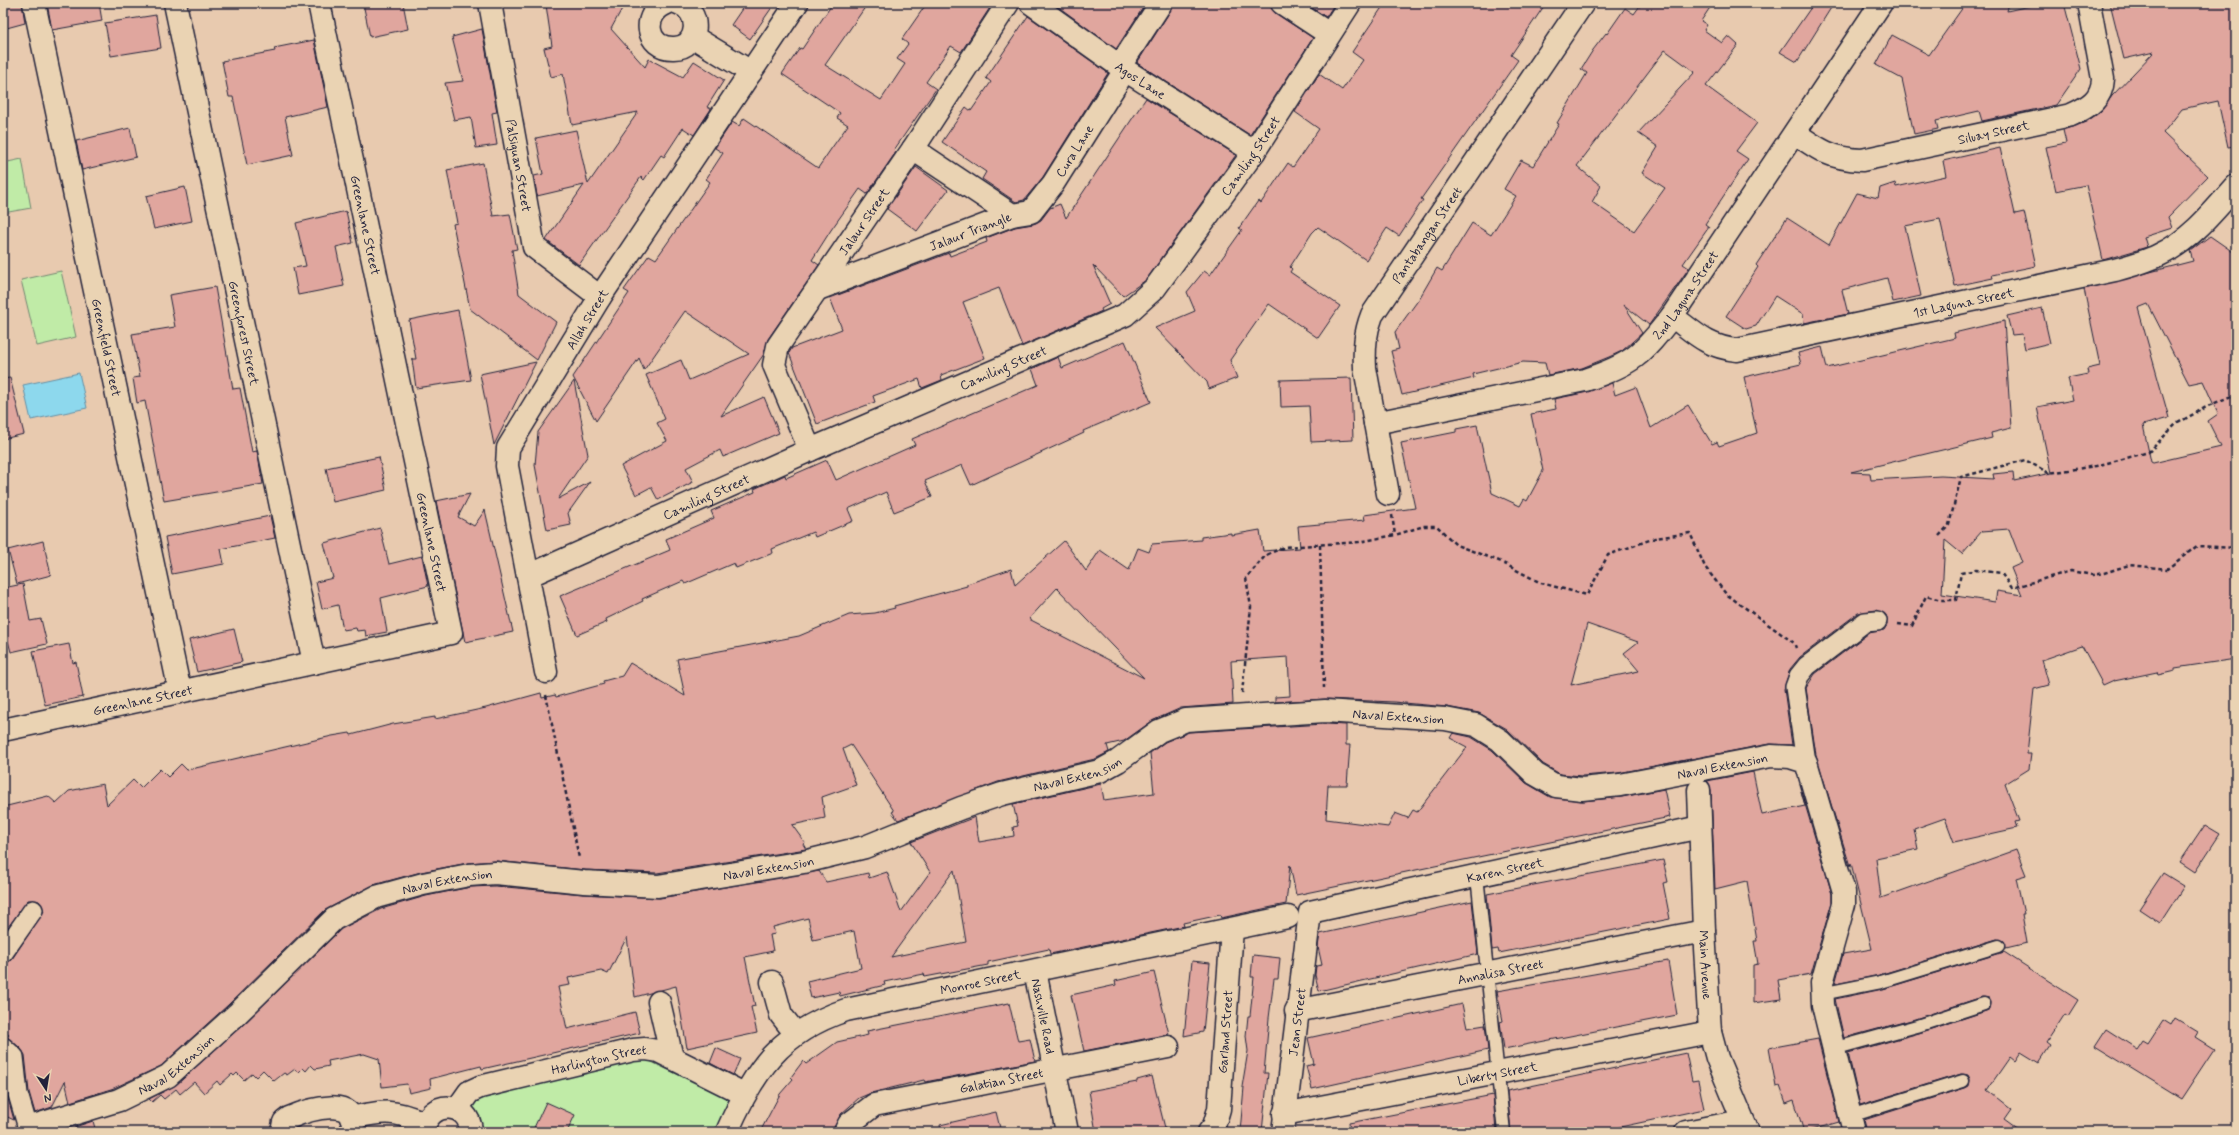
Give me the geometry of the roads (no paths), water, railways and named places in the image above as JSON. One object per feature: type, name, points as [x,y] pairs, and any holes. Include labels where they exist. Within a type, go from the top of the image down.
[{"type":"street","name":"Greenfield Street","points":[[34,3],[180,692]]},
{"type":"street","name":"Greenforest Street","points":[[175,3],[314,663]]},
{"type":"street","name":"Greenlane Street","points":[[3,730],[451,634],[319,3]]},
{"type":"street","name":"Palsiguan Street","points":[[490,3],[534,246],[600,297]]},
{"type":"street","points":[[667,3],[659,6],[652,14],[649,23],[650,34],[656,42],[665,48],[676,49],[685,45],[693,37],[696,27],[694,17],[689,8],[678,3]]},
{"type":"street","name":"Allah Street","points":[[546,672],[507,466],[508,448],[600,297],[797,3]]},
{"type":"street","name":"Jalaur Street","points":[[810,450],[774,365],[778,346],[913,149],[1008,3]]},
{"type":"street","name":"Agos Lane","points":[[1031,3],[1123,68],[1254,152]]},
{"type":"street","name":"Cura Lane","points":[[1012,216],[1031,212],[1048,190],[1161,3]]},
{"type":"street","points":[[1282,3],[1329,34]]},
{"type":"street","name":"Camiling Street","points":[[528,576],[810,450],[1125,315],[1155,288],[1254,152],[1350,3]]},
{"type":"street","name":"Pantabangan Street","points":[[1388,494],[1375,423],[1364,347],[1365,333],[1372,315],[1583,3]]},
{"type":"street","name":"2nd Laguna Street","points":[[1375,423],[1585,380],[1610,372],[1630,362],[1648,348],[1672,316],[1881,3]]},
{"type":"street","name":"Siluay Street","points":[[1795,133],[1828,155],[1845,160],[1862,160],[2071,115],[2086,109],[2097,100],[2102,89],[2103,79],[2089,3]]},
{"type":"street","points":[[693,37],[751,72]]},
{"type":"street","name":"Jalaur Triangle","points":[[913,149],[1012,216]]},
{"type":"street","name":"1st Laguna Street","points":[[1672,316],[1705,341],[1719,348],[1737,350],[2115,270],[2159,255],[2176,245],[2206,219],[2236,186]]},
{"type":"street","name":"Jalaur Triangle","points":[[818,289],[1012,216]]},
{"type":"street","points":[[1852,1124],[1833,1049],[1822,994],[1822,983],[1844,904],[1844,892],[1806,762],[1795,687],[1799,676],[1807,666],[1865,622],[1877,621]]},
{"type":"street","name":"Naval Extension","points":[[27,1130],[119,1100],[168,1076],[237,1014],[334,919],[376,897],[423,884],[469,875],[495,873],[584,882],[658,886],[790,865],[865,848],[948,813],[1002,794],[1100,771],[1118,761],[1159,731],[1186,720],[1325,711],[1431,717],[1476,725],[1500,740],[1535,774],[1556,786],[1582,789],[1620,785],[1771,756],[1790,757],[1806,762]]},
{"type":"street","name":"Main Avenue","points":[[1699,790],[1704,931],[1710,1032],[1717,1058],[1745,1126]]},
{"type":"street","name":"Karen Street","points":[[1310,912],[1700,827]]},
{"type":"street","points":[[3,953],[33,910]]},
{"type":"street","name":"Jean Street","points":[[1283,1123],[1296,1011],[1310,912]]},
{"type":"street","name":"Monroe Street","points":[[727,1132],[744,1094],[758,1072],[796,1034],[821,1018],[846,1010],[1288,917]]},
{"type":"street","name":"Garland Street","points":[[1209,1132],[1214,1126],[1219,1109],[1232,930]]},
{"type":"street","name":"Annalisa Street","points":[[1296,1011],[1704,931]]},
{"type":"street","name":"Nashville Road","points":[[1035,971],[1067,1132]]},
{"type":"street","points":[[772,982],[781,1014],[796,1034]]},
{"type":"street","points":[[659,1002],[672,1058]]},
{"type":"street","name":"Liberty Street","points":[[1283,1123],[1498,1072],[1710,1032]]},
{"type":"street","points":[[3,1047],[14,1056],[18,1094],[27,1130]]},
{"type":"street","name":"Galatian Street","points":[[845,1132],[849,1124],[874,1105],[1168,1047]]},
{"type":"street","name":"Harlington Street","points":[[457,1109],[469,1092],[480,1087],[632,1050],[645,1049],[658,1052],[672,1058],[744,1094]]},
{"type":"street","points":[[282,1132],[284,1122],[289,1118],[332,1106],[346,1112],[351,1125],[381,1111],[397,1112],[423,1127],[430,1115],[438,1109],[447,1107],[457,1109],[468,1119],[471,1132]]},
{"type":"street","points":[[1686,1132],[1745,1126]]},
{"type":"lane","points":[[1477,876],[1504,1132]]},
{"type":"lane","points":[[1822,994],[1881,982],[1999,946]]},
{"type":"lane","points":[[1833,1049],[1917,1026],[1984,1004]]},
{"type":"lane","points":[[1852,1124],[1963,1081]]},
{"type":"water","points":[[79,373],[87,408],[31,420],[23,385]]}]
